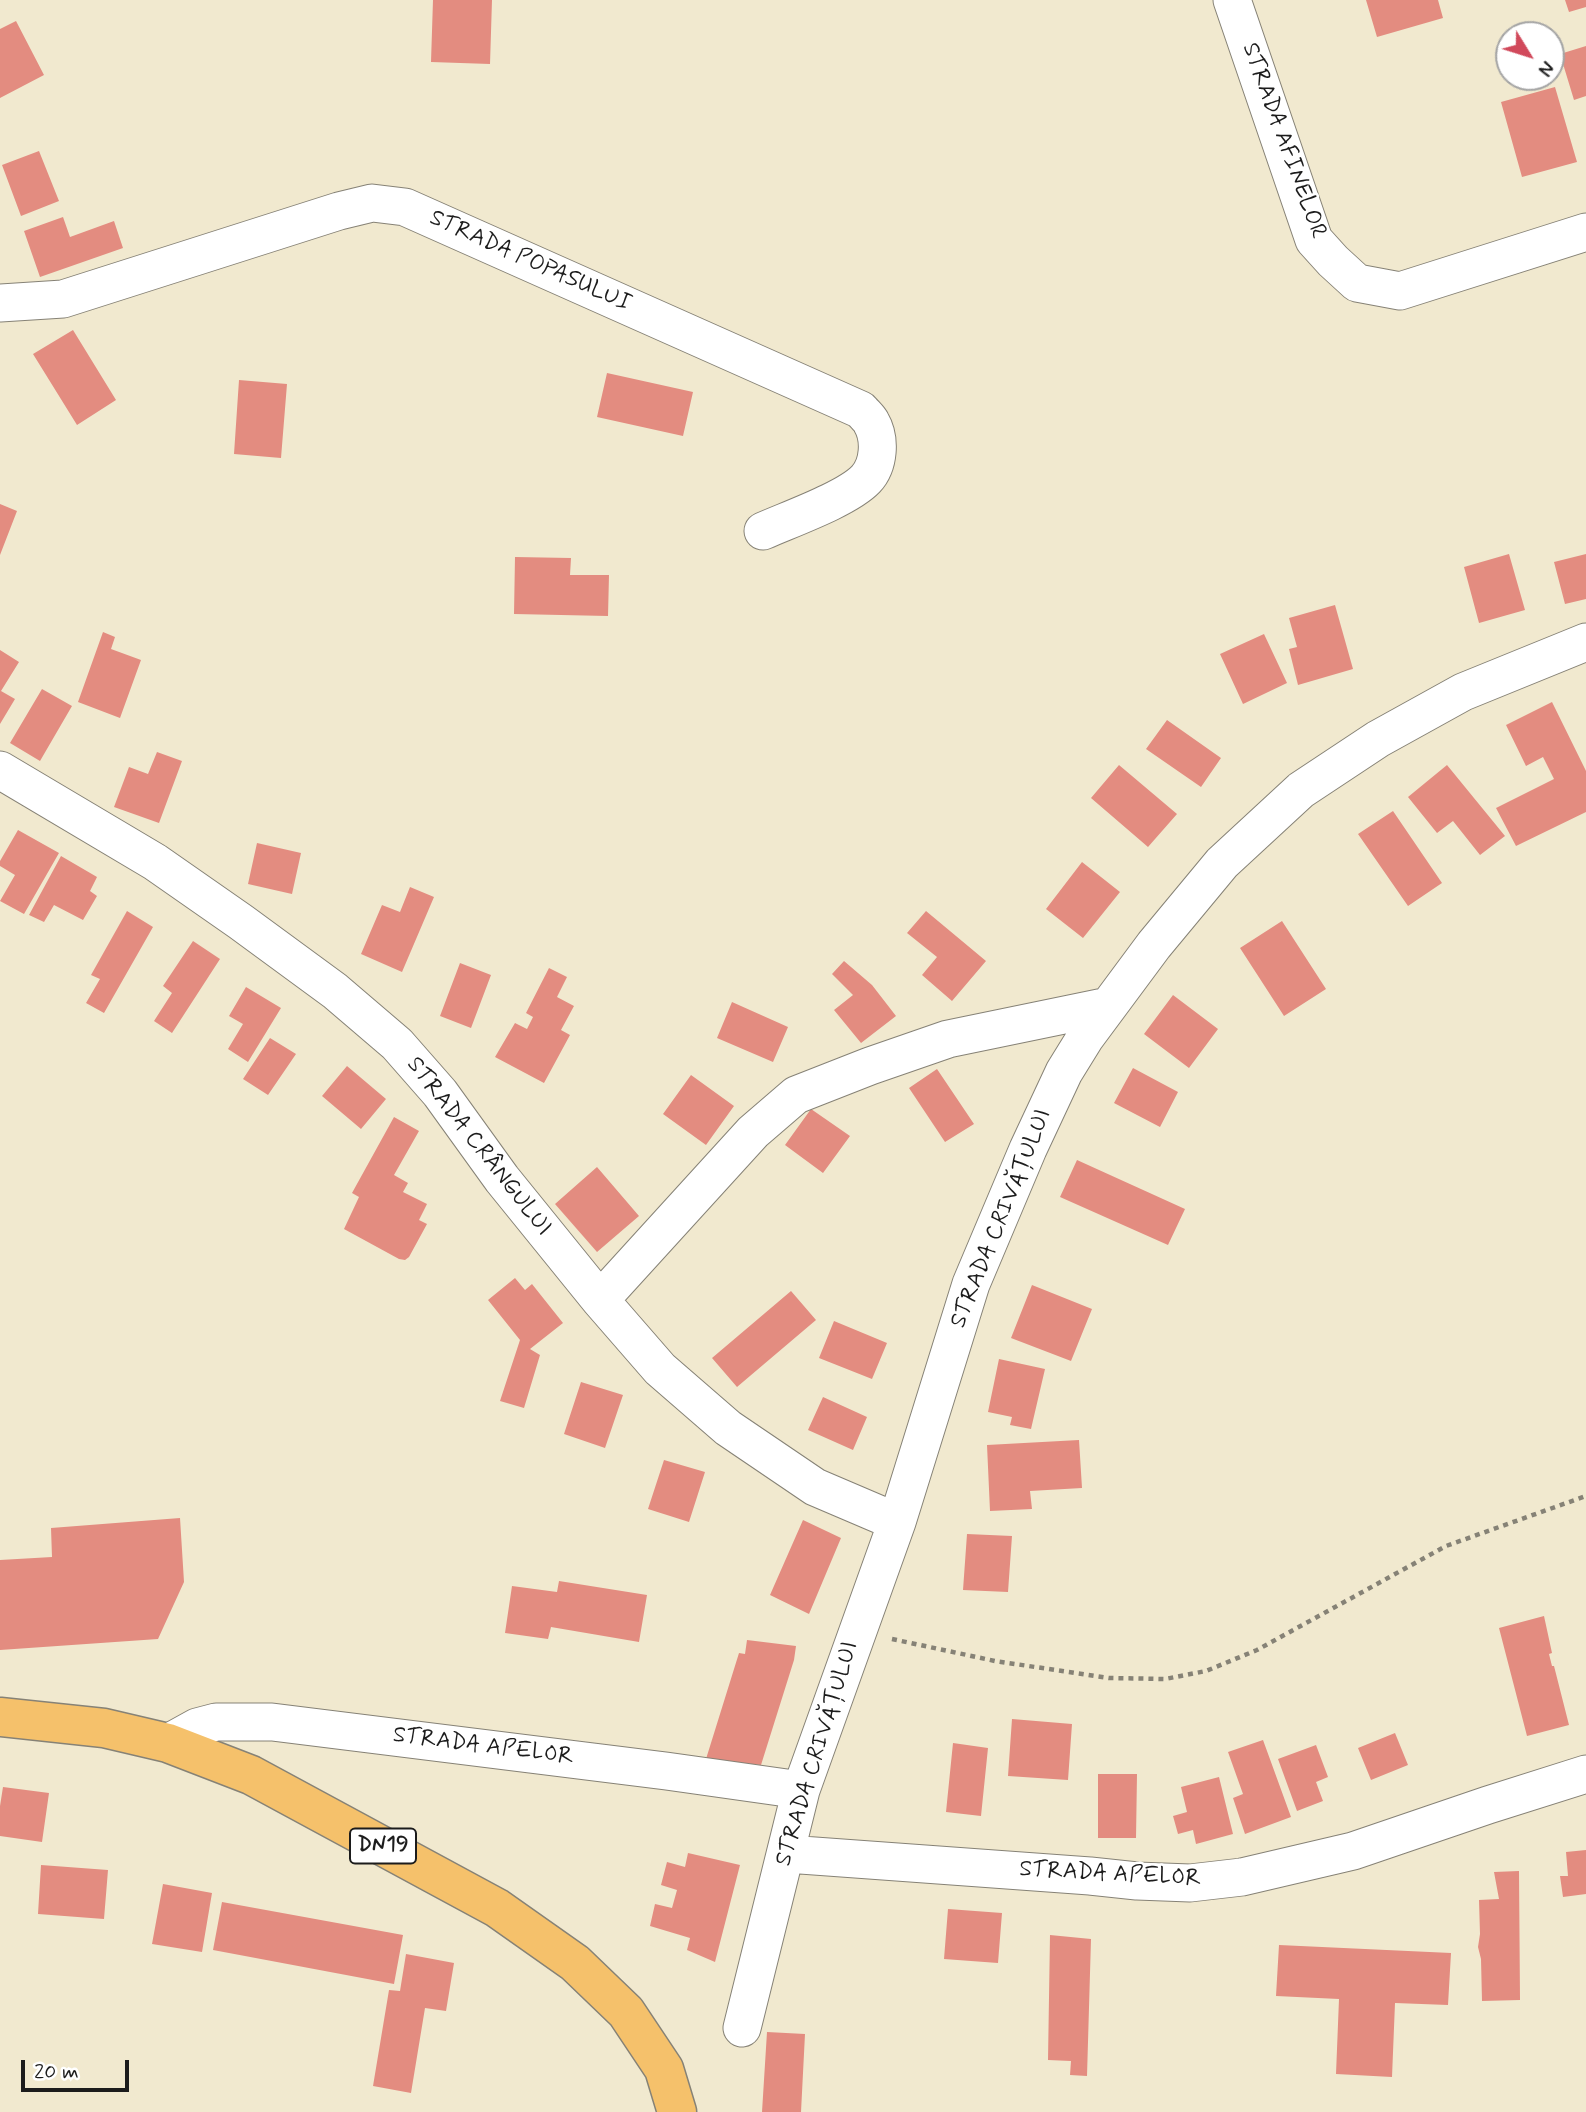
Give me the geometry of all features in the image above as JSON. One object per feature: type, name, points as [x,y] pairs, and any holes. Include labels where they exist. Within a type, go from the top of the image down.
[{"type":"main road","name":"DN19","points":[[0,1717],[104,1728],[168,1744],[251,1775],[497,1908],[575,1963],[626,2012],[664,2068],[677,2112]]},
{"type":"street","name":"STRADA AFINELOR","points":[[1232,0],[1314,240],[1357,283],[1400,291],[1586,232]]},
{"type":"street","name":"STRADA POPASULUI","points":[[0,303],[63,299],[350,208],[372,203],[405,207],[861,410],[871,422],[877,437],[877,457],[867,478],[846,494],[762,531]]},
{"type":"street","name":"STRADA CRIVĂȚULUI","points":[[742,2028],[801,1790],[897,1522],[971,1284],[1064,1072],[1154,944],[1222,863],[1301,790],[1378,739],[1463,692],[1586,642]]},
{"type":"street","name":"STRADA CRÂNGULUI","points":[[0,770],[155,862],[231,914],[335,992],[397,1044],[440,1093],[502,1179],[660,1369],[728,1428],[815,1487],[897,1522]]},
{"type":"street","points":[[600,1300],[753,1132],[796,1095],[948,1039],[1108,1006]]},
{"type":"street","name":"STRADA APELOR","points":[[168,1744],[197,1727],[216,1722],[272,1722],[801,1790]]},
{"type":"street","name":"STRADA APELOR","points":[[786,1854],[1190,1883],[1242,1877],[1353,1851],[1586,1774]]},
{"type":"path","points":[[858,1628],[904,1643],[995,1661],[1109,1678],[1166,1679],[1206,1671],[1257,1650],[1446,1546],[1586,1496]]},
{"type":"building","points":[[433,0],[492,0],[490,64],[431,62]]},
{"type":"building","points":[[1366,0],[1438,0],[1443,18],[1377,37]]},
{"type":"building","points":[[1565,0],[1586,0],[1586,7],[1569,12]]},
{"type":"building","points":[[16,21],[44,75],[0,98],[0,29]]},
{"type":"building","points":[[1586,46],[1586,96],[1574,100],[1565,70],[1565,52]]},
{"type":"building","points":[[1541,91],[1556,91],[1577,162],[1522,177],[1501,102]]},
{"type":"building","points":[[39,151],[59,201],[21,216],[2,165]]},
{"type":"building","points":[[63,217],[70,237],[114,221],[123,248],[40,277],[24,231]]},
{"type":"building","points":[[73,330],[116,400],[77,425],[33,354]]},
{"type":"building","points":[[607,373],[693,392],[683,436],[597,417]]},
{"type":"building","points":[[239,380],[287,384],[281,458],[234,454]]},
{"type":"building","points":[[0,504],[17,511],[0,555]]},
{"type":"building","points":[[1509,554],[1525,610],[1479,623],[1464,567]]},
{"type":"building","points":[[1586,554],[1586,599],[1565,604],[1554,562]]},
{"type":"building","points":[[515,557],[571,558],[570,575],[609,575],[608,616],[514,614]]},
{"type":"building","points":[[1335,605],[1353,669],[1298,685],[1289,649],[1297,647],[1289,618]]},
{"type":"building","points":[[103,632],[115,637],[111,649],[141,660],[120,718],[78,702]]},
{"type":"building","points":[[1264,634],[1287,683],[1243,704],[1220,654]]},
{"type":"building","points":[[0,650],[19,662],[1,691],[15,699],[0,724]]},
{"type":"building","points":[[42,689],[72,706],[40,761],[10,743]]},
{"type":"building","points":[[1552,702],[1586,771],[1586,812],[1516,846],[1496,808],[1554,779],[1543,757],[1526,766],[1506,725]]},
{"type":"building","points":[[1167,720],[1221,758],[1201,787],[1146,749]]},
{"type":"building","points":[[157,752],[182,761],[159,823],[114,807],[129,767],[148,774]]},
{"type":"building","points":[[1119,765],[1177,814],[1148,847],[1091,798]]},
{"type":"building","points":[[1447,765],[1505,836],[1480,855],[1453,821],[1437,833],[1408,797]]},
{"type":"building","points":[[1393,811],[1442,883],[1408,906],[1358,834]]},
{"type":"building","points":[[18,830],[59,853],[24,914],[0,901],[15,875],[0,866],[0,861]]},
{"type":"building","points":[[257,843],[301,853],[292,894],[248,884]]},
{"type":"building","points":[[61,856],[97,877],[90,891],[97,896],[83,920],[54,905],[44,922],[29,915]]},
{"type":"building","points":[[1082,862],[1120,892],[1083,938],[1046,909]]},
{"type":"building","points":[[410,887],[434,897],[402,972],[361,954],[382,905],[400,912]]},
{"type":"building","points":[[127,911],[153,927],[104,1013],[86,1003],[100,979],[91,975]]},
{"type":"building","points":[[926,911],[986,961],[952,1001],[922,975],[937,957],[907,933]]},
{"type":"building","points":[[1282,921],[1326,989],[1284,1016],[1240,948]]},
{"type":"building","points":[[193,941],[220,959],[172,1033],[154,1021],[172,993],[163,986]]},
{"type":"building","points":[[844,961],[872,985],[896,1016],[861,1043],[834,1010],[853,995],[832,974]]},
{"type":"building","points":[[460,963],[491,975],[471,1028],[440,1016]]},
{"type":"building","points":[[549,968],[567,977],[557,997],[574,1006],[561,1030],[570,1035],[544,1083],[495,1057],[515,1023],[527,1029],[533,1017],[526,1013]]},
{"type":"building","points":[[246,987],[281,1008],[248,1062],[228,1049],[243,1024],[229,1016]]},
{"type":"building","points":[[1173,995],[1218,1029],[1189,1068],[1144,1034]]},
{"type":"building","points":[[732,1002],[788,1027],[773,1062],[717,1038]]},
{"type":"building","points":[[270,1038],[296,1054],[268,1095],[243,1079]]},
{"type":"building","points":[[347,1066],[386,1099],[361,1129],[322,1096]]},
{"type":"building","points":[[1133,1068],[1178,1092],[1160,1127],[1114,1103]]},
{"type":"building","points":[[937,1069],[974,1124],[945,1142],[909,1088]]},
{"type":"building","points":[[691,1075],[734,1106],[706,1145],[663,1114]]},
{"type":"building","points":[[811,1109],[850,1136],[823,1173],[785,1145]]},
{"type":"building","points":[[394,1117],[419,1131],[394,1175],[408,1183],[403,1192],[427,1204],[419,1220],[427,1224],[405,1260],[344,1229],[359,1197],[352,1193]]},
{"type":"building","points":[[1077,1160],[1185,1209],[1168,1245],[1060,1197]]},
{"type":"building","points":[[597,1167],[639,1216],[597,1252],[555,1204]]},
{"type":"building","points":[[515,1278],[525,1290],[532,1284],[563,1323],[530,1349],[540,1355],[524,1408],[500,1401],[520,1340],[488,1300]]},
{"type":"building","points":[[1032,1285],[1092,1309],[1071,1361],[1011,1338]]},
{"type":"building","points":[[791,1291],[816,1320],[737,1387],[712,1358]]},
{"type":"building","points":[[834,1321],[887,1343],[872,1379],[819,1358]]},
{"type":"building","points":[[999,1359],[1045,1369],[1031,1429],[1010,1425],[1012,1417],[988,1412]]},
{"type":"building","points":[[581,1382],[623,1395],[605,1448],[564,1434]]},
{"type":"building","points":[[823,1397],[867,1417],[853,1450],[808,1430]]},
{"type":"building","points":[[1079,1440],[1082,1488],[1030,1491],[1032,1509],[990,1511],[987,1445]]},
{"type":"building","points":[[664,1460],[705,1472],[689,1522],[648,1509]]},
{"type":"building","points":[[180,1518],[184,1582],[158,1639],[0,1650],[0,1560],[52,1557],[51,1528]]},
{"type":"building","points":[[803,1520],[841,1538],[809,1614],[770,1595]]},
{"type":"building","points":[[967,1534],[1012,1536],[1008,1592],[963,1590]]},
{"type":"building","points":[[559,1581],[647,1595],[639,1642],[551,1627],[548,1639],[505,1633],[512,1586],[557,1592]]},
{"type":"building","points":[[1544,1616],[1552,1653],[1549,1654],[1569,1725],[1527,1736],[1499,1628]]},
{"type":"building","points":[[747,1640],[796,1646],[761,1765],[706,1759],[739,1653],[745,1654]]},
{"type":"building","points":[[1012,1719],[1072,1724],[1068,1780],[1008,1776]]},
{"type":"building","points":[[1395,1733],[1408,1765],[1371,1780],[1358,1748]]},
{"type":"building","points":[[1263,1740],[1291,1817],[1245,1834],[1233,1798],[1243,1794],[1228,1752]]},
{"type":"building","points":[[953,1743],[988,1748],[981,1816],[946,1812]]},
{"type":"building","points":[[1316,1745],[1328,1777],[1316,1782],[1323,1801],[1297,1811],[1278,1759]]},
{"type":"building","points":[[1098,1774],[1137,1774],[1136,1838],[1098,1838]]},
{"type":"building","points":[[1219,1777],[1233,1834],[1196,1844],[1193,1830],[1178,1834],[1173,1816],[1187,1812],[1181,1787]]},
{"type":"building","points":[[3,1787],[49,1793],[42,1842],[0,1836]]},
{"type":"building","points":[[1586,1850],[1586,1894],[1563,1897],[1560,1876],[1568,1876],[1566,1852]]},
{"type":"building","points":[[688,1853],[740,1865],[715,1962],[687,1950],[690,1938],[650,1926],[655,1904],[672,1908],[677,1890],[661,1885],[667,1862],[685,1867]]},
{"type":"building","points":[[41,1865],[108,1870],[104,1919],[38,1914]]},
{"type":"building","points":[[1519,1871],[1520,2000],[1482,2001],[1481,1959],[1478,1947],[1479,1900],[1499,1899],[1494,1872]]},
{"type":"building","points":[[163,1884],[212,1893],[202,1952],[152,1944]]},
{"type":"building","points":[[222,1902],[403,1935],[394,1984],[213,1950]]},
{"type":"building","points":[[948,1909],[1002,1913],[998,1963],[944,1959]]},
{"type":"building","points":[[1050,1935],[1091,1939],[1087,2076],[1070,2075],[1071,2061],[1048,2060]]},
{"type":"building","points":[[1279,1945],[1451,1953],[1448,2005],[1395,2003],[1392,2077],[1336,2074],[1339,1999],[1276,1996]]},
{"type":"building","points":[[406,1954],[454,1963],[446,2011],[425,2008],[411,2093],[373,2086],[389,1990],[400,1991]]},
{"type":"building","points":[[767,2032],[805,2034],[801,2112],[762,2112]]}]
